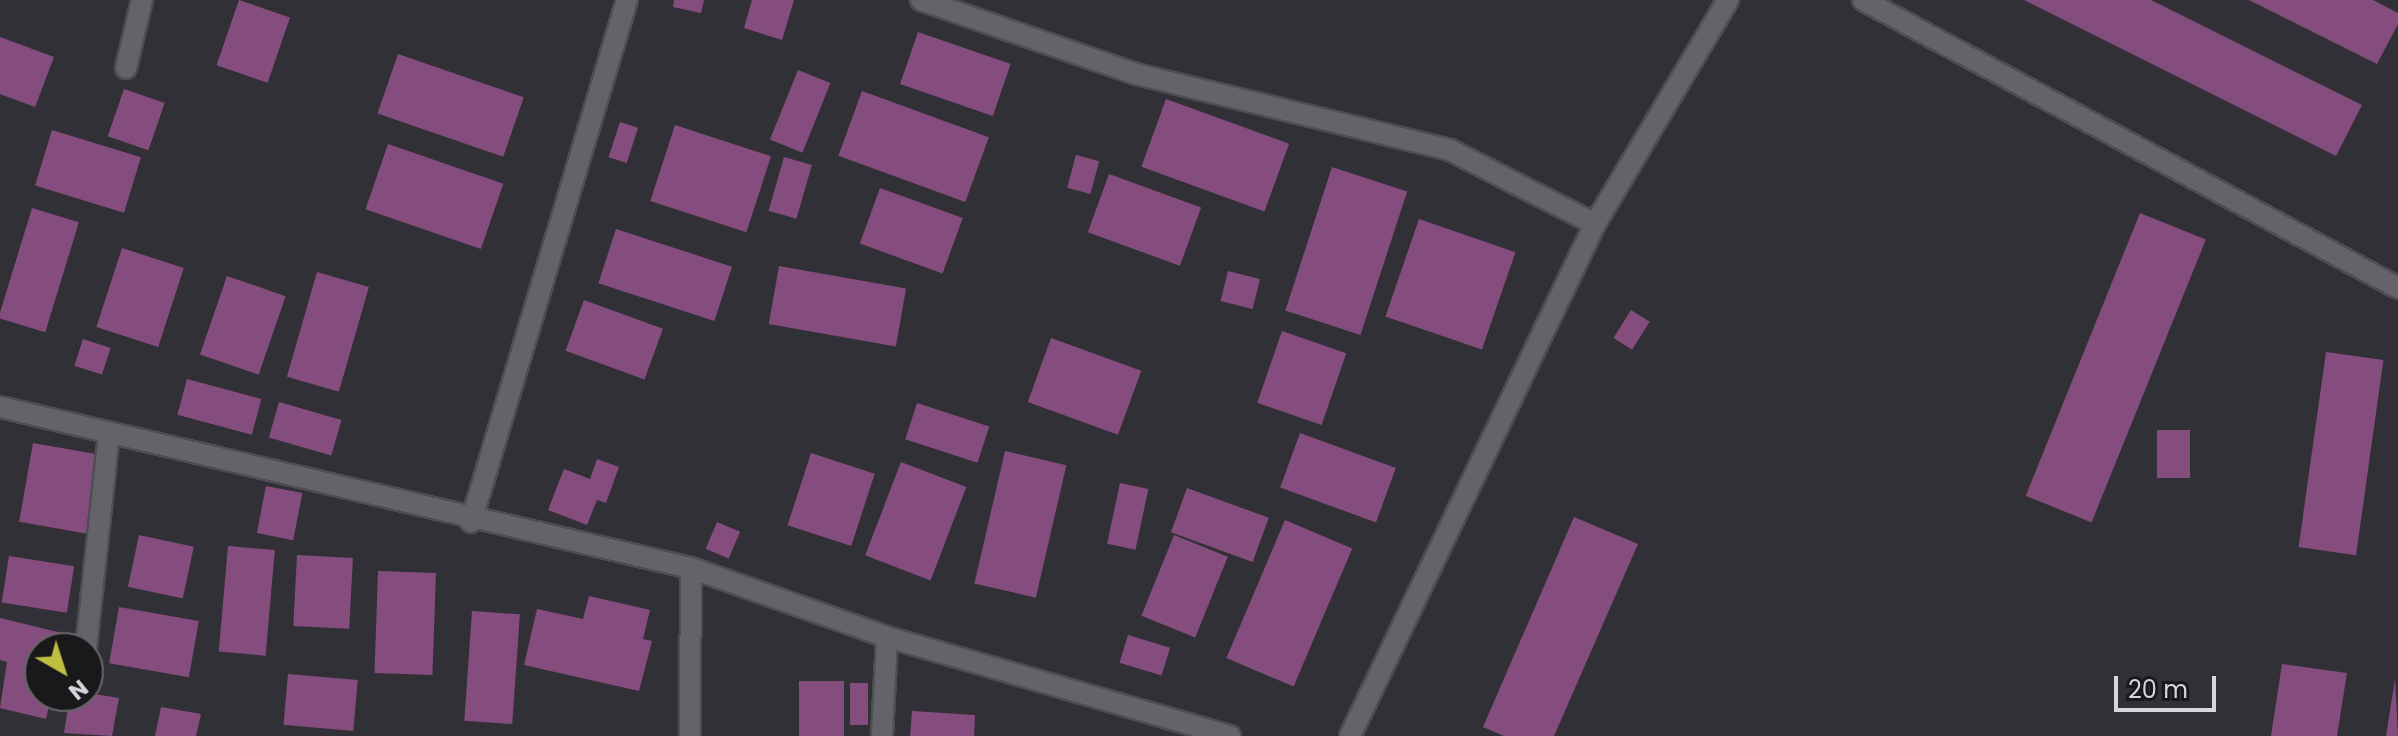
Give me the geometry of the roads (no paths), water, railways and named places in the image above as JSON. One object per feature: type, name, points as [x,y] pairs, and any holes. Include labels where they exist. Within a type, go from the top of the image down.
[{"type":"street","points":[[126,68],[142,0]]},
{"type":"street","points":[[471,522],[627,0]]},
{"type":"street","points":[[921,0],[1136,74],[1450,150],[1595,224]]},
{"type":"street","points":[[1350,736],[1595,224],[1728,0]]},
{"type":"street","points":[[1863,0],[2398,288]]},
{"type":"street","points":[[0,407],[471,522],[691,568],[887,637],[1230,736]]},
{"type":"street","points":[[88,632],[109,434]]},
{"type":"street","points":[[690,736],[691,568]]},
{"type":"street","points":[[882,736],[887,637]]}]
